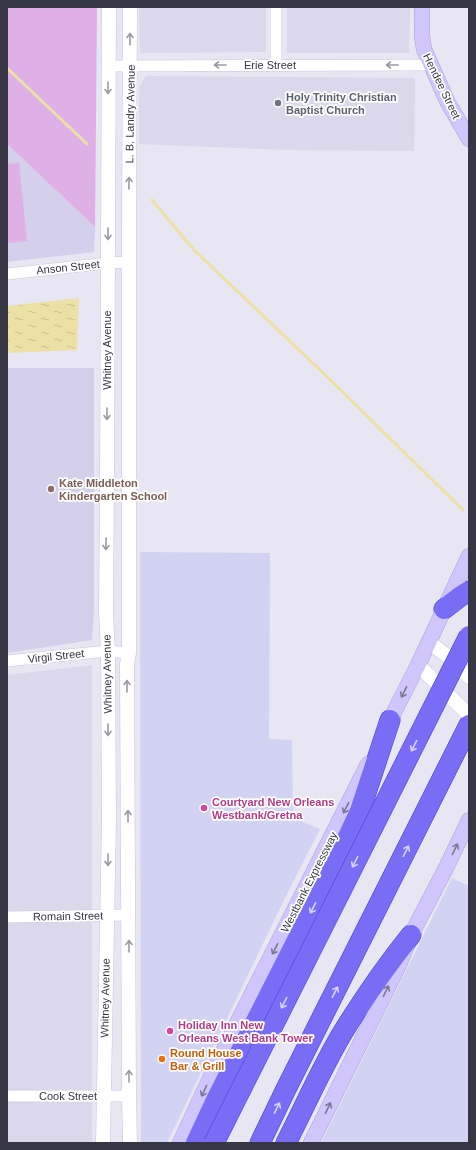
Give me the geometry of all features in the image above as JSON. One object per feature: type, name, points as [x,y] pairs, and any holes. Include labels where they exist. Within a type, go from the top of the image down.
[{"type":"highway","points":[[444,609],[469,591]]},
{"type":"highway","points":[[214,1143],[469,636]]},
{"type":"highway","points":[[196,1143],[216,1100],[331,873],[360,811],[390,720]]},
{"type":"highway","points":[[260,1143],[469,725]]},
{"type":"highway","points":[[286,1143],[343,1033],[390,961],[411,935]]},
{"type":"main road","name":"Hendee Street","points":[[422,7],[422,36],[424,49],[447,101],[469,139]]},
{"type":"main road","name":"Westbank Expressway","points":[[180,1143],[216,1065],[429,642],[469,556]]},
{"type":"main road","points":[[311,1143],[399,965],[411,935],[469,820]]},
{"type":"street","name":"L. B. Landry Avenue","points":[[108,205],[109,7]]},
{"type":"street","name":"L. B. Landry Avenue","points":[[129,222],[130,7]]},
{"type":"street","points":[[276,7],[276,65]]},
{"type":"street","name":"Erie Street","points":[[108,66],[431,65]]},
{"type":"street","name":"Whitney Avenue","points":[[103,1143],[109,819],[108,651],[106,612],[108,205]]},
{"type":"street","name":"Whitney Avenue","points":[[129,222],[129,653],[127,671],[130,1143]]},
{"type":"street","name":"Anson Street","points":[[7,274],[129,262]]},
{"type":"street","points":[[429,642],[451,659],[469,676]]},
{"type":"street","name":"Virgil Street","points":[[7,661],[108,651],[129,653]]},
{"type":"street","points":[[418,664],[469,715]]},
{"type":"street","name":"Romain Street","points":[[7,917],[129,916]]},
{"type":"street","name":"Cook Street","points":[[7,1096],[129,1096]]},
{"type":"shaded area","points":[[7,7],[97,7],[95,227],[7,144]]},
{"type":"shaded area","points":[[139,7],[266,7],[266,52],[140,53]]},
{"type":"shaded area","points":[[287,7],[410,7],[409,53],[287,53]]},
{"type":"shaded area","points":[[146,76],[415,78],[414,151],[287,150],[139,144],[139,87]]},
{"type":"shaded area","points":[[7,144],[95,227],[94,252],[7,262]]},
{"type":"shaded area","points":[[19,163],[27,241],[7,243],[7,164]]},
{"type":"shaded area","name":"Kate Middleton Kindergarten School","points":[[7,368],[94,368],[94,611],[92,640],[7,653]]},
{"type":"shaded area","points":[[140,552],[270,553],[269,739],[292,740],[293,818],[320,829],[284,900],[167,1143],[141,1143]]},
{"type":"shaded area","points":[[92,665],[92,1143],[7,1143],[7,675]]},
{"type":"shaded area","points":[[452,878],[469,886],[469,1143],[321,1143]]},
{"type":"water","points":[[79,298],[77,350],[7,353],[7,306]]},
{"type":"waterway","points":[[7,68],[87,144]]},
{"type":"waterway","points":[[152,200],[194,250],[317,367],[463,510]]},
{"type":"place","name":"Holy Trinity Christian Baptist Church","points":[[278,103]]},
{"type":"place","name":"Kate Middleton Kindergarten School","points":[[51,489]]},
{"type":"place","name":"Courtyard New Orleans Westbank/Gretna","points":[[204,808]]},
{"type":"place","name":"Holiday Inn New Orleans West Bank Tower","points":[[170,1031]]},
{"type":"place","name":"Round House Bar & Grill","points":[[162,1059]]}]
